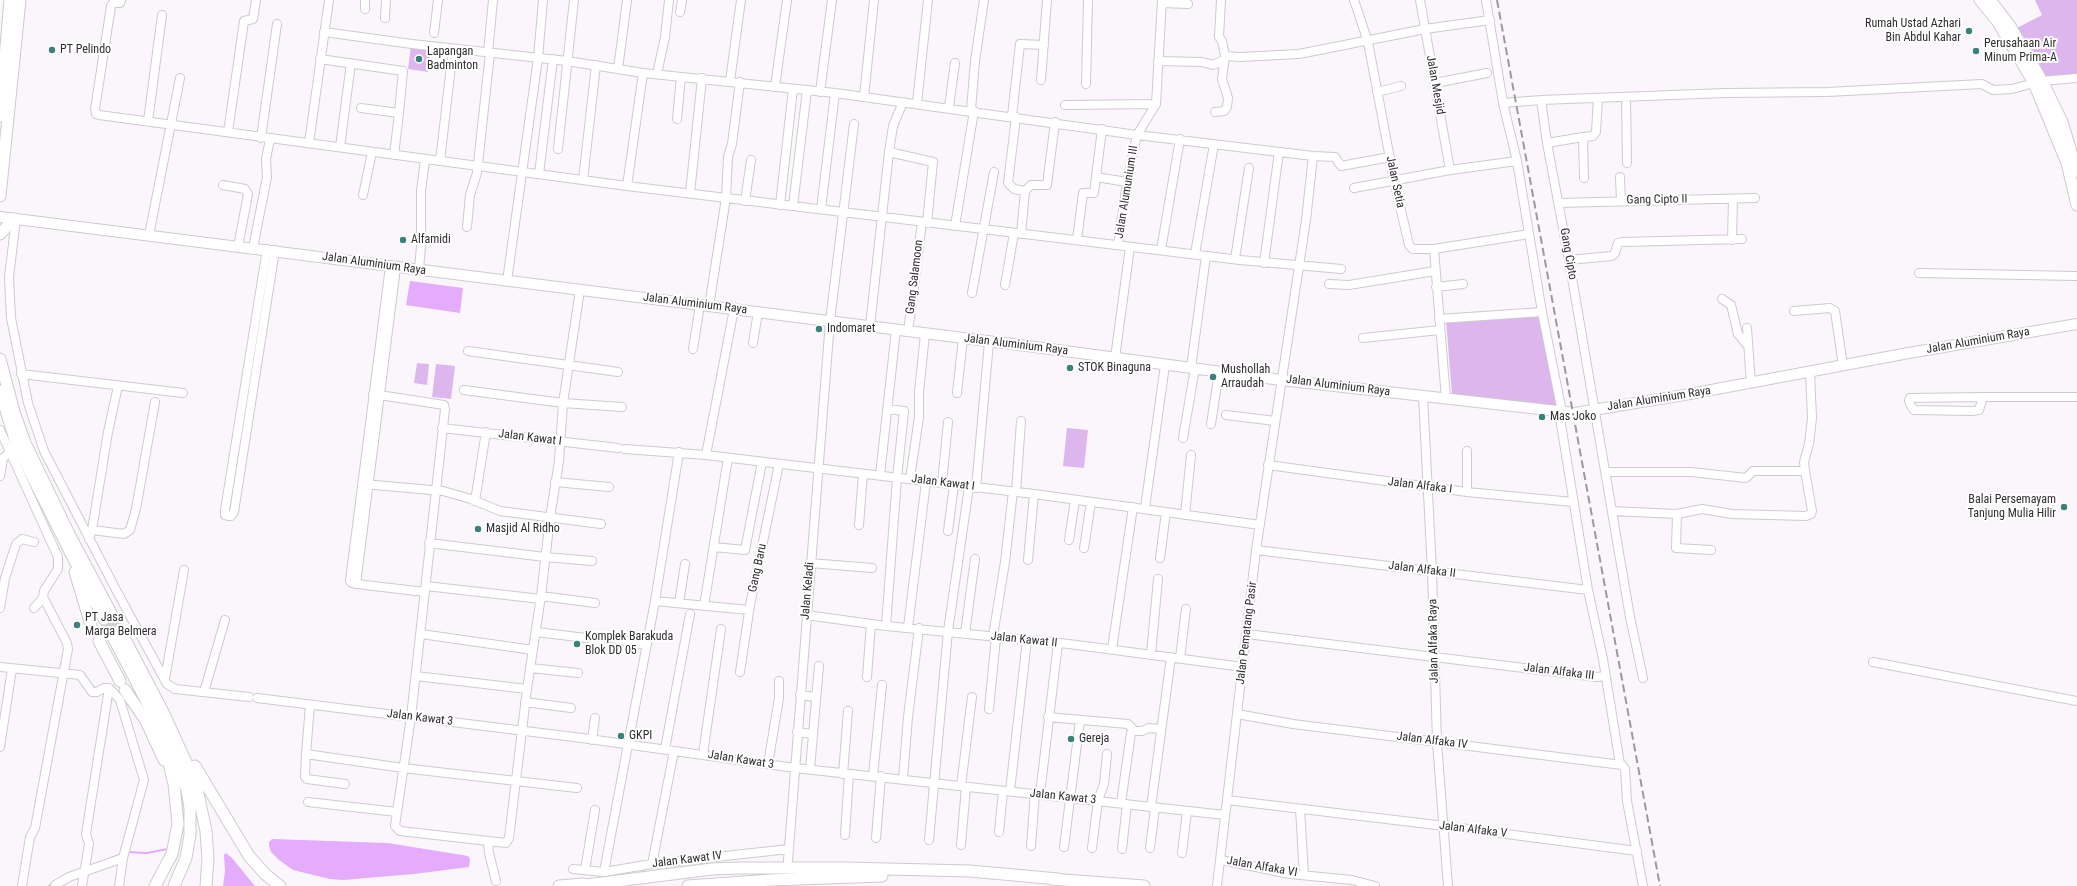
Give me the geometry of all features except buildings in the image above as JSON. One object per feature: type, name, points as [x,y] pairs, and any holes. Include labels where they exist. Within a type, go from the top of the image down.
[{"type":"highway","points":[[0,116],[10,0]]},
{"type":"highway","points":[[0,196],[20,0]]},
{"type":"highway","points":[[1980,0],[1998,22],[2038,82],[2062,122],[2077,171]]},
{"type":"highway","points":[[1990,0],[2010,26],[2038,82],[2067,163],[2077,205]]},
{"type":"highway","points":[[0,234],[15,219]]},
{"type":"highway","points":[[0,359],[14,412],[25,443],[108,617],[65,544],[17,446],[0,391]]},
{"type":"highway","points":[[65,544],[91,625]]},
{"type":"highway","points":[[154,886],[172,854],[176,841],[178,824],[177,798],[167,754],[116,632],[241,844],[265,874],[280,886]]},
{"type":"highway","points":[[99,641],[123,686],[151,729],[168,769],[177,798]]},
{"type":"highway","points":[[141,691],[172,750],[184,780],[190,808],[190,835],[188,848],[182,868],[174,886]]},
{"type":"highway","points":[[163,712],[190,768],[201,799],[208,844],[206,886]]},
{"type":"highway","points":[[578,886],[712,869],[740,868],[846,868],[962,871],[1144,886]]},
{"type":"highway","points":[[688,886],[779,880],[898,875],[1058,879]]},
{"type":"highway","points":[[559,886],[610,882]]},
{"type":"main road","name":"Jalan Aluminium Raya","points":[[0,217],[870,326],[1281,380],[1575,413],[2077,324]]},
{"type":"street","points":[[121,0],[120,3],[111,5],[95,111],[99,115],[228,132],[261,138],[340,147],[425,160],[780,205],[843,211],[882,218],[1206,256],[1341,269]]},
{"type":"street","points":[[228,132],[244,21],[253,19],[256,0]]},
{"type":"street","points":[[309,144],[329,0]]},
{"type":"street","points":[[365,0],[365,9]]},
{"type":"street","points":[[384,18],[386,0]]},
{"type":"street","points":[[434,33],[438,0]]},
{"type":"street","points":[[467,227],[470,195],[476,179],[493,0]]},
{"type":"street","points":[[507,281],[538,58],[543,0]]},
{"type":"street","points":[[558,149],[574,0]]},
{"type":"street","points":[[618,69],[627,0]]},
{"type":"street","points":[[657,74],[665,38],[669,0]]},
{"type":"street","points":[[680,12],[682,0]]},
{"type":"street","points":[[730,81],[741,0]]},
{"type":"street","points":[[775,87],[787,0]]},
{"type":"street","points":[[820,92],[832,0]]},
{"type":"street","points":[[864,97],[874,0]]},
{"type":"street","points":[[917,103],[928,0]]},
{"type":"street","points":[[954,226],[972,111],[973,80],[984,0]]},
{"type":"street","points":[[1041,80],[1047,0]]},
{"type":"street","points":[[1086,84],[1088,0]]},
{"type":"street","points":[[1215,112],[1224,110],[1227,107],[1227,92],[1222,79],[1225,58],[1222,41],[1219,37],[1221,0]]},
{"type":"street","name":"Jalan Setia","points":[[1354,0],[1368,42],[1394,180],[1409,245],[1413,249],[1434,249],[1529,234]]},
{"type":"street","name":"Jalan Mesjid","points":[[1420,0],[1450,170]]},
{"type":"street","name":"Jalan Alfaka III","points":[[1247,634],[1597,677],[1605,676],[1588,590],[1573,502],[1561,412],[1542,312],[1517,161],[1503,104],[1486,0]]},
{"type":"street","points":[[1162,2],[1188,4]]},
{"type":"street","name":"Jalan Alumunium III","points":[[1118,245],[1127,182],[1137,135],[1156,104],[1162,2]]},
{"type":"street","points":[[148,121],[162,15]]},
{"type":"street","points":[[1158,60],[1202,62],[1213,65],[1225,58],[1299,54],[1425,30],[1490,20]]},
{"type":"street","points":[[261,138],[277,24]]},
{"type":"street","points":[[324,32],[433,45],[453,49],[553,59],[643,73],[740,82],[949,107],[1137,135],[1313,156],[1336,157],[1338,164],[1341,166],[1390,157]]},
{"type":"street","points":[[1025,191],[1014,189],[1008,183],[1020,44],[1044,46]]},
{"type":"street","points":[[440,161],[453,49]]},
{"type":"street","points":[[320,59],[403,71],[394,155]]},
{"type":"street","points":[[539,174],[553,59]]},
{"type":"street","points":[[340,147],[351,63]]},
{"type":"street","points":[[949,107],[955,63]]},
{"type":"street","points":[[584,180],[596,65]]},
{"type":"street","points":[[627,186],[643,73]]},
{"type":"street","points":[[1435,83],[1487,73]]},
{"type":"street","points":[[677,119],[681,76]]},
{"type":"street","points":[[149,235],[180,78]]},
{"type":"street","points":[[690,193],[702,78]]},
{"type":"street","points":[[1503,104],[1541,100],[1725,93],[1827,92],[1982,84],[1993,90],[2012,89],[2038,82],[2077,78]]},
{"type":"street","points":[[692,349],[705,306],[726,198],[728,157],[732,144],[740,82]]},
{"type":"street","points":[[1377,92],[1401,86]]},
{"type":"street","points":[[780,205],[793,89]]},
{"type":"street","points":[[794,206],[807,90]]},
{"type":"street","points":[[821,209],[835,93]]},
{"type":"street","points":[[1626,97],[1627,163]]},
{"type":"street","points":[[1547,143],[1592,136],[1596,132],[1598,98]]},
{"type":"street","name":"Gang Cipto","points":[[1541,100],[1547,143],[1569,260],[1630,617],[1644,678]]},
{"type":"street","points":[[870,326],[889,152],[893,126],[903,102]]},
{"type":"street","points":[[1065,105],[1156,104]]},
{"type":"street","points":[[361,108],[399,113]]},
{"type":"street","points":[[1005,285],[1025,191],[1031,185],[1047,185],[1055,122]]},
{"type":"street","name":"Jalan Keladi","points":[[788,861],[830,321],[854,124]]},
{"type":"street","points":[[1077,240],[1083,193],[1094,193],[1102,129]]},
{"type":"street","points":[[1582,137],[1584,178]]},
{"type":"street","points":[[253,248],[267,177],[266,159],[270,139]]},
{"type":"street","points":[[1160,250],[1180,139]]},
{"type":"street","points":[[1196,254],[1214,144]]},
{"type":"street","points":[[363,195],[372,152]]},
{"type":"street","name":"Gang Salamoon","points":[[889,152],[933,162],[908,332]]},
{"type":"street","points":[[1264,262],[1279,152]]},
{"type":"street","name":"Jalan Pematang Pasir","points":[[1217,886],[1256,550],[1299,266],[1313,156]]},
{"type":"street","points":[[419,270],[421,240],[421,191],[425,160]]},
{"type":"street","points":[[745,200],[751,160]]},
{"type":"street","points":[[1354,188],[1450,170],[1517,161]]},
{"type":"street","points":[[1235,259],[1249,168]]},
{"type":"street","points":[[972,293],[994,172]]},
{"type":"street","points":[[1096,177],[1127,182]]},
{"type":"street","points":[[1620,177],[1621,201]]},
{"type":"street","points":[[223,185],[245,189],[248,194],[238,247]]},
{"type":"street","points":[[1732,240],[1733,198]]},
{"type":"street","name":"Gang Cipto II","points":[[1559,203],[1755,198]]},
{"type":"street","points":[[15,219],[10,259],[9,292],[11,318],[28,404],[44,451],[89,539],[165,679]]},
{"type":"street","points":[[1569,260],[1612,256],[1614,255],[1620,242],[1742,239]]},
{"type":"street","points":[[1115,358],[1130,246]]},
{"type":"street","points":[[1434,249],[1446,399]]},
{"type":"street","points":[[243,422],[234,512],[231,516],[228,516],[225,515],[225,510],[245,411],[271,250]]},
{"type":"street","points":[[1183,438],[1206,256]]},
{"type":"street","points":[[393,266],[359,530],[356,584],[595,603]]},
{"type":"street","points":[[1329,284],[1349,285],[1435,271]]},
{"type":"street","points":[[1919,273],[2077,276]]},
{"type":"street","points":[[1436,287],[1463,284]]},
{"type":"street","points":[[376,395],[444,404],[445,409],[429,543],[426,589],[416,676],[395,824],[397,829],[400,831],[502,844],[508,841],[523,732],[525,702],[541,598],[560,441],[563,403],[580,290]]},
{"type":"street","points":[[1722,299],[1731,305],[1738,334],[1748,346]]},
{"type":"street","points":[[1794,311],[1830,308],[1835,311],[1843,366]]},
{"type":"street","points":[[706,455],[734,309]]},
{"type":"street","points":[[753,343],[758,312]]},
{"type":"street","points":[[1439,319],[1542,312]]},
{"type":"street","points":[[1747,328],[1751,383]]},
{"type":"street","points":[[880,475],[896,330]]},
{"type":"street","points":[[1363,338],[1440,330]]},
{"type":"street","points":[[910,479],[919,417],[925,334]]},
{"type":"street","points":[[957,393],[963,338]]},
{"type":"street","points":[[929,840],[948,631],[973,488],[989,342]]},
{"type":"street","points":[[468,351],[618,372]]},
{"type":"street","points":[[1145,508],[1165,365]]},
{"type":"street","points":[[1211,424],[1218,371]]},
{"type":"street","points":[[1612,511],[1677,514],[1702,509],[1732,514],[1809,515],[1812,511],[1804,462],[1809,444],[1812,418],[1810,372]]},
{"type":"street","points":[[21,374],[183,393]]},
{"type":"street","points":[[89,539],[92,530],[118,386]]},
{"type":"street","points":[[464,390],[563,403],[622,408]]},
{"type":"street","name":"Jalan Alfaka Raya","points":[[1424,396],[1432,571],[1437,742],[1445,826],[1448,886]]},
{"type":"street","points":[[1983,397],[1978,410],[1972,411],[1914,410],[1910,401],[1910,398],[1983,397],[2077,397]]},
{"type":"street","points":[[92,530],[124,534],[130,530],[135,513],[155,402]]},
{"type":"street","points":[[886,626],[896,478],[904,411],[888,409]]},
{"type":"street","points":[[1226,415],[1275,421]]},
{"type":"street","points":[[989,709],[995,636],[1014,491],[1021,421]]},
{"type":"street","points":[[942,483],[948,422]]},
{"type":"street","name":"Jalan Kawat I","points":[[442,428],[622,449],[679,452],[818,470],[880,475],[973,488],[1014,491],[1145,508],[1260,526]]},
{"type":"street","points":[[0,430],[9,453],[45,526],[59,562],[58,570],[44,591],[43,598],[34,608]]},
{"type":"street","points":[[475,501],[486,432]]},
{"type":"street","points":[[1467,451],[1467,492]]},
{"type":"street","points":[[604,872],[655,601],[679,452]]},
{"type":"street","points":[[0,473],[3,458],[9,453]]},
{"type":"street","points":[[1185,515],[1191,455]]},
{"type":"street","points":[[704,606],[728,458]]},
{"type":"street","points":[[714,546],[745,550],[762,462]]},
{"type":"street","name":"Gang Baru","points":[[740,672],[749,610],[779,464]]},
{"type":"street","name":"Jalan Alfaka I","points":[[1268,465],[1467,492],[1573,502]]},
{"type":"street","points":[[1606,472],[1691,472],[1746,478],[1753,471],[1805,471]]},
{"type":"street","points":[[859,525],[864,474]]},
{"type":"street","points":[[555,482],[609,487]]},
{"type":"street","points":[[908,628],[926,482]]},
{"type":"street","points":[[365,484],[448,492],[500,511],[601,524]]},
{"type":"street","points":[[948,531],[954,485]]},
{"type":"street","points":[[1028,560],[1034,494]]},
{"type":"street","points":[[1069,540],[1075,500]]},
{"type":"street","points":[[1084,548],[1091,502]]},
{"type":"street","points":[[1112,650],[1133,507]]},
{"type":"street","points":[[1160,558],[1166,512]]},
{"type":"street","points":[[1677,514],[1676,548],[1711,550]]},
{"type":"street","points":[[0,608],[5,578],[16,544],[22,539],[34,542]]},
{"type":"street","points":[[429,543],[592,561]]},
{"type":"street","name":"Jalan Alfaka II","points":[[1256,550],[1588,590]]},
{"type":"street","points":[[965,633],[975,560]]},
{"type":"street","points":[[679,603],[686,564]]},
{"type":"street","points":[[810,564],[872,568]]},
{"type":"street","points":[[165,679],[184,570]]},
{"type":"street","points":[[1151,654],[1158,579]]},
{"type":"street","points":[[22,886],[30,837],[36,828],[68,645],[43,598]]},
{"type":"street","points":[[655,601],[749,610]]},
{"type":"street","points":[[1180,658],[1186,609]]},
{"type":"street","points":[[665,749],[690,614]]},
{"type":"street","name":"Jalan Kawat II","points":[[806,615],[886,626],[948,631],[1151,654],[1242,667]]},
{"type":"street","points":[[204,692],[225,620]]},
{"type":"street","points":[[867,677],[871,624]]},
{"type":"street","points":[[904,779],[908,717],[919,628]]},
{"type":"street","points":[[703,754],[721,629]]},
{"type":"street","points":[[536,632],[586,638]]},
{"type":"street","points":[[421,634],[533,650]]},
{"type":"street","points":[[607,637],[646,645]]},
{"type":"street","points":[[999,832],[1007,791],[1027,640]]},
{"type":"street","points":[[1031,846],[1058,643]]},
{"type":"street","points":[[1150,848],[1161,730],[1171,657]]},
{"type":"street","points":[[1873,662],[2077,701]]},
{"type":"street","points":[[810,769],[819,666]]},
{"type":"street","points":[[0,667],[82,676],[92,692],[109,688]]},
{"type":"street","points":[[530,668],[578,673]]},
{"type":"street","points":[[0,747],[12,669]]},
{"type":"street","points":[[416,676],[527,689]]},
{"type":"street","points":[[1605,676],[1643,886]]},
{"type":"street","name":"Jalan Kawat 3","points":[[165,679],[171,688],[628,744],[795,768],[1098,800],[1225,816]]},
{"type":"street","points":[[768,764],[779,698],[779,681]]},
{"type":"street","points":[[876,838],[877,776],[882,685]]},
{"type":"street","points":[[109,688],[120,700],[144,780],[124,854],[119,886]]},
{"type":"street","points":[[82,886],[89,844],[86,834],[109,688]]},
{"type":"street","points":[[800,695],[816,697]]},
{"type":"street","points":[[961,845],[964,787],[972,697]]},
{"type":"street","points":[[525,702],[571,708]]},
{"type":"street","points":[[310,705],[305,777],[306,779],[345,784]]},
{"type":"street","points":[[844,835],[848,712]]},
{"type":"street","name":"Jalan Alfaka IV","points":[[1237,714],[1293,724],[1622,766]]},
{"type":"street","points":[[1048,717],[1128,724],[1132,726],[1134,730],[1142,731],[1149,728],[1161,730]]},
{"type":"street","points":[[592,740],[595,718]]},
{"type":"street","points":[[1064,847],[1080,720]]},
{"type":"street","points":[[1122,849],[1124,804],[1130,739],[1134,730]]},
{"type":"street","points":[[797,732],[813,734]]},
{"type":"street","points":[[652,864],[674,751]]},
{"type":"street","points":[[306,754],[403,768],[577,788]]},
{"type":"street","points":[[1092,848],[1098,800],[1104,784],[1107,754]]},
{"type":"street","name":"Jalan Alfaka V","points":[[1227,800],[1637,851]]},
{"type":"street","points":[[308,802],[397,812]]},
{"type":"street","points":[[1300,809],[1304,874]]},
{"type":"street","points":[[585,870],[595,810]]},
{"type":"street","points":[[1182,852],[1187,811]]},
{"type":"street","points":[[488,842],[489,853],[496,881]]},
{"type":"street","name":"Jalan Kawat IV","points":[[573,869],[604,872],[652,864],[789,849]]},
{"type":"street","points":[[55,885],[85,869],[124,854]]},
{"type":"street","name":"Jalan Alfaka VI","points":[[1221,860],[1290,874],[1304,874],[1352,880],[1375,886]]},
{"type":"shaded area","points":[[2035,0],[2077,0],[2077,75],[2044,77],[2015,29],[2042,15]]},
{"type":"shaded area","name":"Lapangan Badminton","points":[[411,46],[431,48],[428,72],[408,69]]},
{"type":"shaded area","points":[[410,281],[463,288],[460,313],[406,305]]},
{"type":"shaded area","points":[[1542,316],[1559,408],[1452,394],[1446,321]]},
{"type":"shaded area","points":[[417,363],[429,364],[427,385],[414,383]]},
{"type":"shaded area","points":[[436,364],[455,366],[451,399],[432,397]]},
{"type":"shaded area","points":[[1067,428],[1088,430],[1084,468],[1063,466]]},
{"type":"shaded area","points":[[272,839],[388,843],[468,856],[470,859],[469,867],[414,874],[343,880],[330,879],[293,870],[271,852],[269,842]]},
{"type":"shaded area","points":[[226,853],[232,858],[255,886],[223,886],[225,871],[224,855]]},
{"type":"waterway","points":[[127,852],[147,853],[168,849]]},
{"type":"waterway","points":[[112,858],[121,854]]},
{"type":"waterway","points":[[49,886],[53,883]]},
{"type":"tunnel","points":[[112,615],[120,630]]},
{"type":"tunnel","points":[[104,619],[112,635]]},
{"type":"tunnel","points":[[91,625],[99,641]]},
{"type":"railway","points":[[1497,0],[1660,886]]},
{"type":"place","name":"Rumah Ustad Azhari Bin Abdul Kahar","points":[[1969,31]]},
{"type":"place","name":"PT Pelindo","points":[[52,50]]},
{"type":"place","name":"Perusahaan Air Minum Prima-A","points":[[1976,51]]},
{"type":"place","name":"Lapangan Badminton","points":[[419,59]]},
{"type":"place","name":"Alfamidi","points":[[403,240]]},
{"type":"place","name":"Indomaret","points":[[819,329]]},
{"type":"place","name":"STOK Binaguna","points":[[1070,368]]},
{"type":"place","name":"Mushollah Arraudah","points":[[1213,377]]},
{"type":"place","name":"Mas Joko","points":[[1542,417]]},
{"type":"place","name":"Balai Persemayam Tanjung Mulia Hilir","points":[[2064,507]]},
{"type":"place","name":"Masjid Al Ridho","points":[[478,529]]},
{"type":"place","name":"PT Jasa Marga Belmera","points":[[77,625]]},
{"type":"place","name":"Komplek Barakuda Blok DD 05","points":[[577,644]]},
{"type":"place","name":"GKPI","points":[[621,736]]},
{"type":"place","name":"Gereja","points":[[1071,739]]}]
